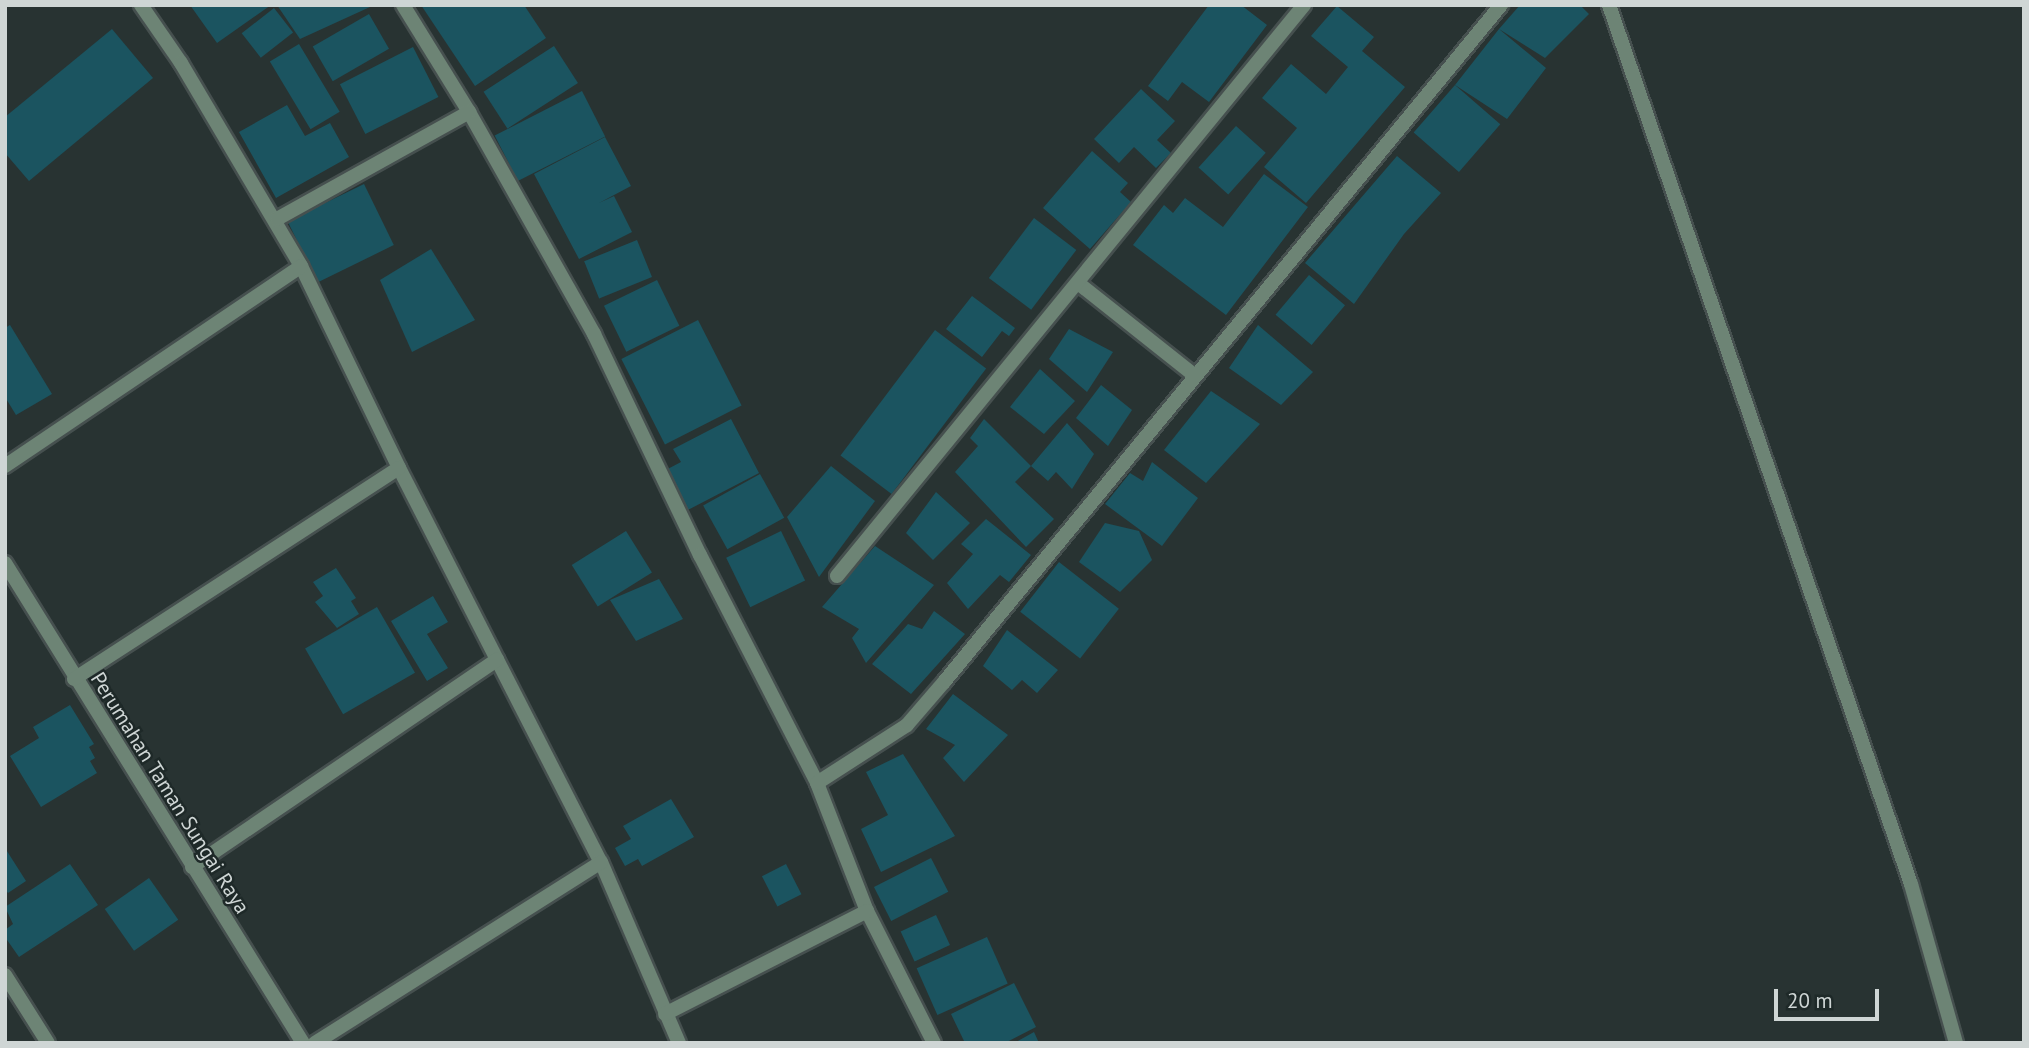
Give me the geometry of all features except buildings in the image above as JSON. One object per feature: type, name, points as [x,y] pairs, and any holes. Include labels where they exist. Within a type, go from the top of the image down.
[{"type":"street","points":[[141,5],[277,219],[301,265],[399,468],[601,862],[679,1043]]},
{"type":"street","points":[[403,5],[469,112],[594,334],[700,555],[817,783],[867,911],[934,1043]]},
{"type":"street","points":[[836,576],[1304,5]]},
{"type":"street","points":[[817,783],[907,725],[1501,5]]},
{"type":"street","points":[[1609,5],[1911,884],[1956,1043]]},
{"type":"street","points":[[277,219],[469,112]]},
{"type":"street","points":[[5,466],[301,265]]},
{"type":"street","points":[[1078,283],[1194,375]]},
{"type":"street","points":[[74,679],[399,468]]},
{"type":"street","name":"Perumahan Taman Sungai Raya","points":[[5,563],[74,679],[303,1043]]},
{"type":"street","points":[[192,867],[497,660]]},
{"type":"street","points":[[315,1043],[601,862]]},
{"type":"street","points":[[665,1014],[867,911]]},
{"type":"street","points":[[5,975],[48,1043]]}]
